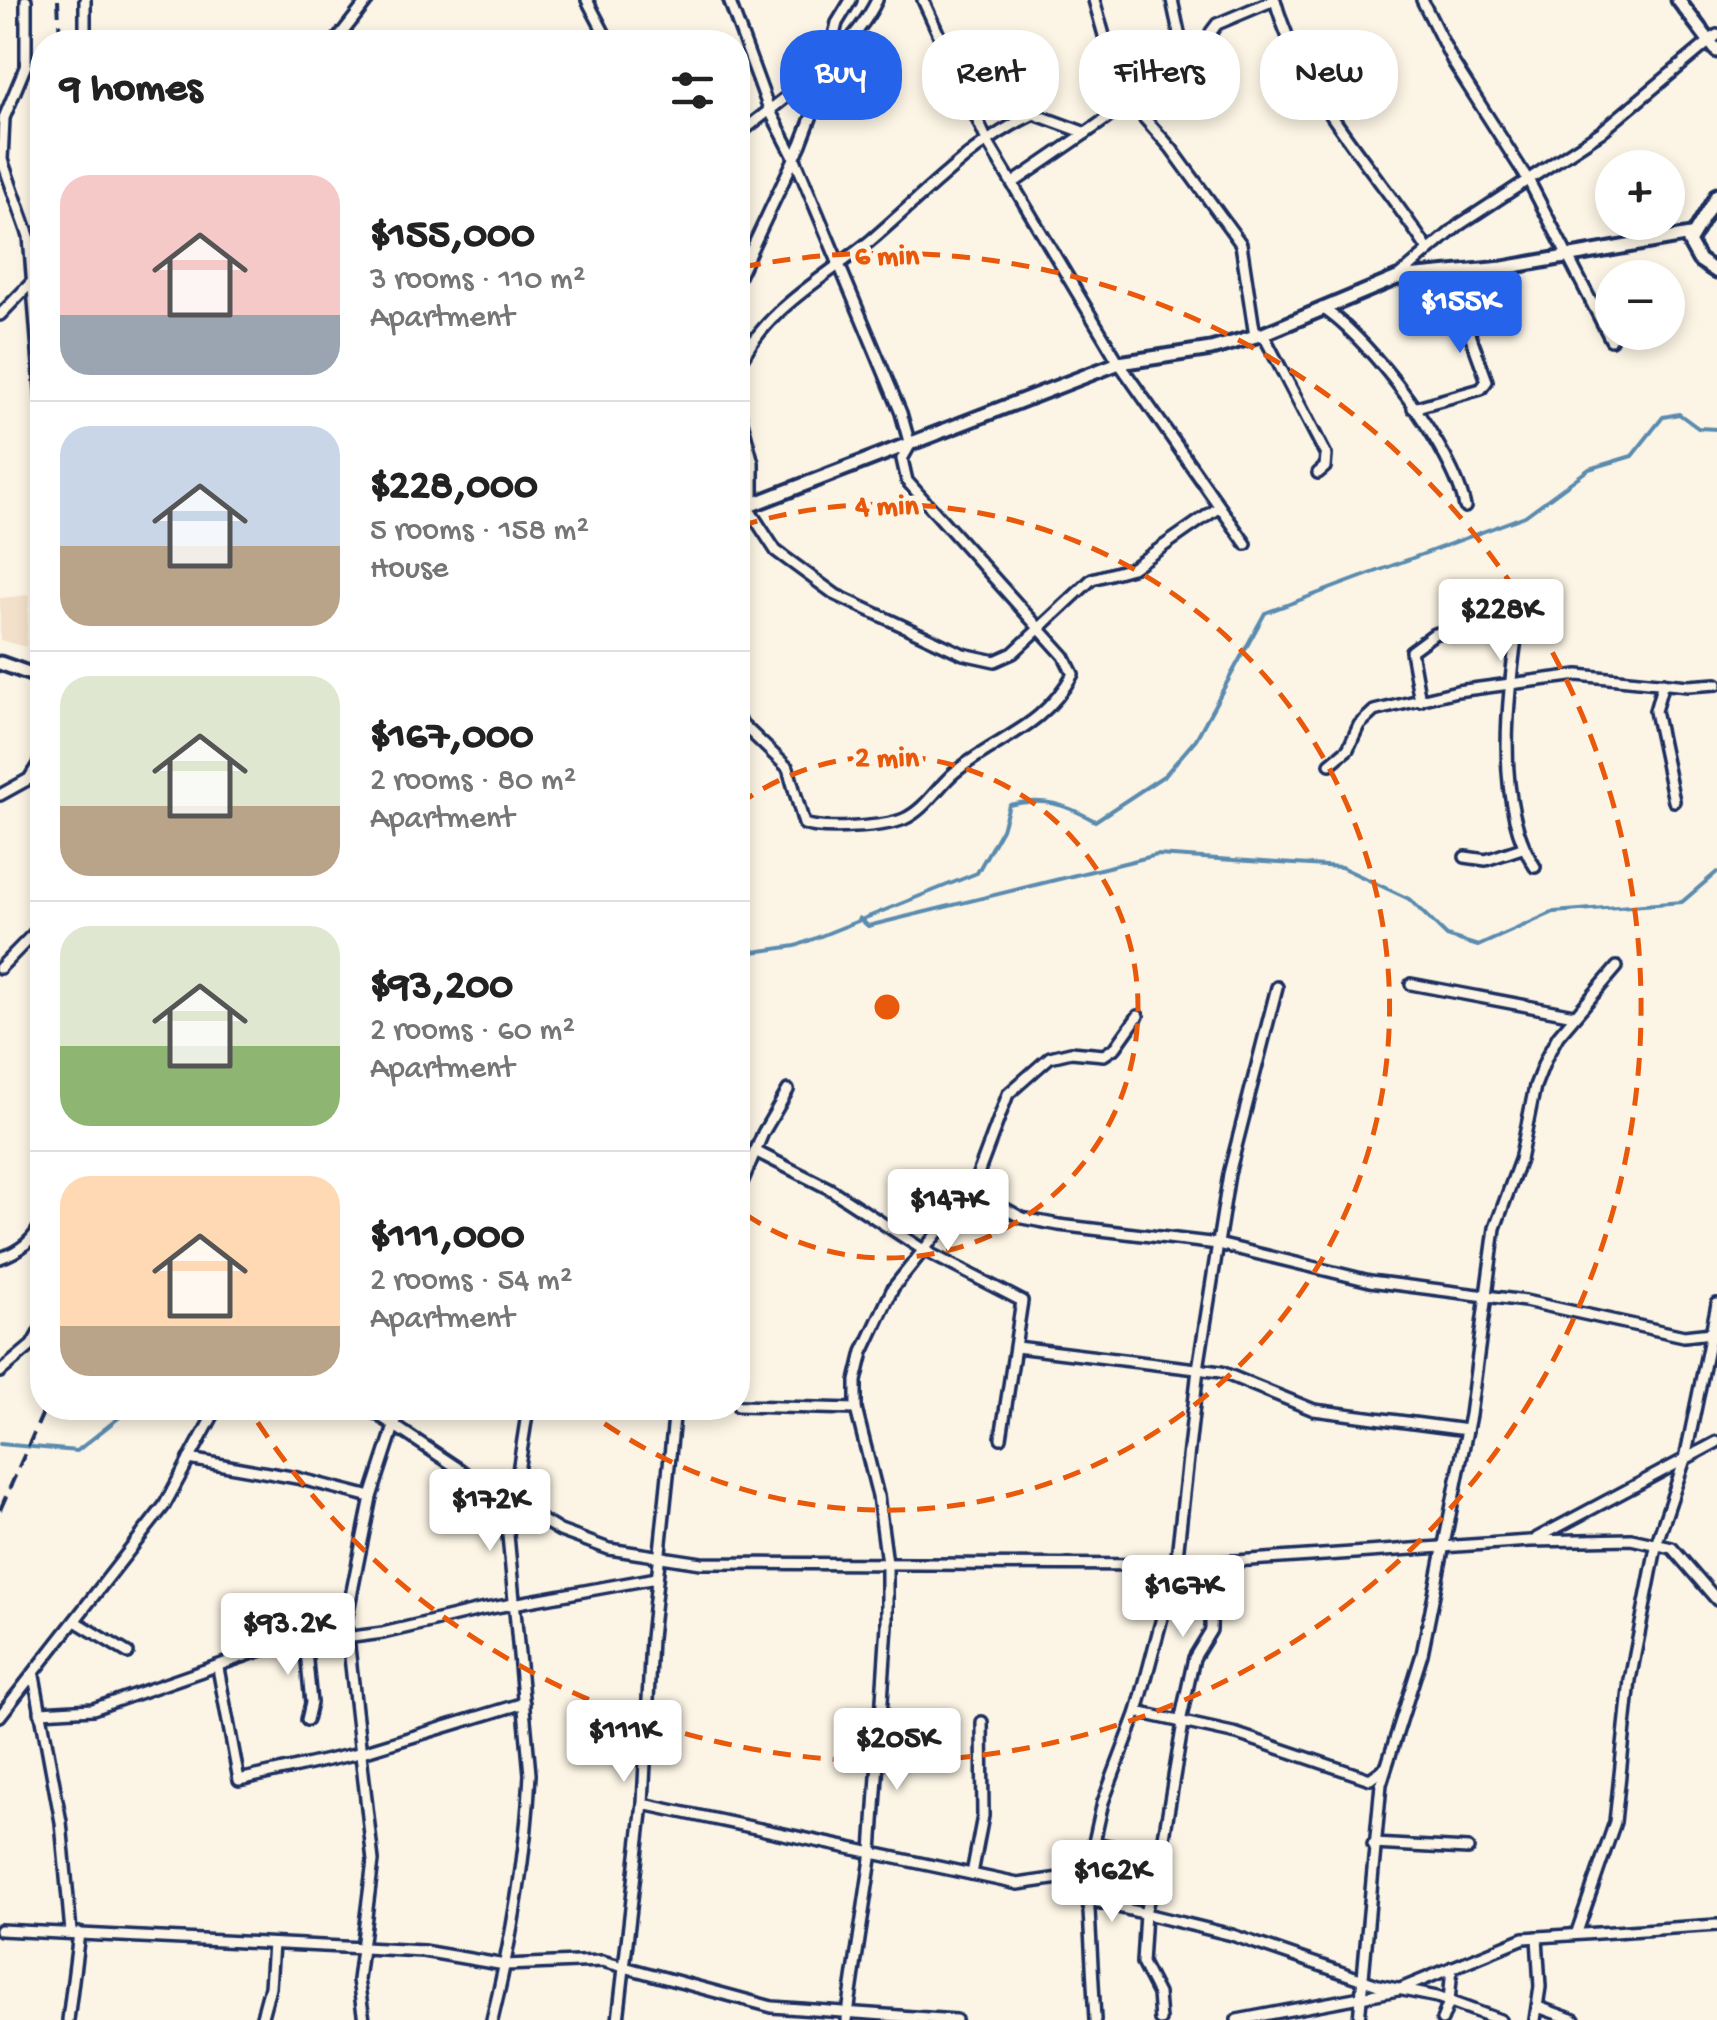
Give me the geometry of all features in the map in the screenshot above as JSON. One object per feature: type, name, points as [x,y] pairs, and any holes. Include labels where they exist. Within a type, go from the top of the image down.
[{"type":"street","points":[[26,0],[26,65],[5,103],[1,159],[30,248]]},
{"type":"street","points":[[84,0],[85,30]]},
{"type":"street","points":[[344,30],[368,0]]},
{"type":"street","points":[[586,0],[602,30]]},
{"type":"street","points":[[730,0],[741,30]]},
{"type":"street","points":[[836,30],[851,0]]},
{"type":"street","points":[[857,30],[878,0]]},
{"type":"street","points":[[923,0],[988,143],[1119,364],[1246,544]]},
{"type":"street","points":[[1094,0],[1102,30]]},
{"type":"street","points":[[1172,0],[1178,30]]},
{"type":"street","points":[[1213,30],[1217,24],[1274,0],[1292,48],[1321,102],[1428,250]]},
{"type":"street","points":[[1422,0],[1453,62],[1530,183],[1595,308]]},
{"type":"street","points":[[1678,0],[1712,38],[1717,51]]},
{"type":"street","points":[[1397,278],[1469,218],[1530,183],[1601,132],[1712,38]]},
{"type":"street","points":[[750,55],[901,413],[910,445],[902,468],[914,492],[1038,628],[1072,667],[1073,674],[1061,694],[1033,724],[964,766],[912,814],[895,822],[822,828],[804,824],[788,768],[750,732]]},
{"type":"street","points":[[750,124],[780,99]]},
{"type":"street","points":[[750,351],[781,310],[988,143],[1034,114],[1086,133]]},
{"type":"street","points":[[750,244],[795,159],[809,120]]},
{"type":"street","points":[[1012,183],[1104,120]]},
{"type":"street","points":[[1146,120],[1241,244],[1259,335],[1326,455],[1325,467],[1318,472]]},
{"type":"street","points":[[750,505],[1119,364],[1211,349],[1259,335],[1397,278],[1418,272],[1448,274],[1569,257],[1690,235],[1717,195]]},
{"type":"street","points":[[1690,235],[1699,260],[1717,272]]},
{"type":"street","points":[[1413,408],[1481,389],[1487,381],[1448,274]]},
{"type":"street","points":[[0,315],[30,285]]},
{"type":"street","points":[[1322,308],[1363,344],[1413,408],[1461,486],[1465,507]]},
{"type":"street","points":[[750,512],[776,551],[875,617],[963,654],[995,661],[1013,653],[1099,574],[1132,568],[1218,508]]},
{"type":"street","points":[[1512,608],[1520,618],[1511,682],[1510,774],[1522,848],[1535,868]]},
{"type":"street","points":[[1420,701],[1410,651],[1434,634],[1462,628]]},
{"type":"street","points":[[0,662],[30,673]]},
{"type":"street","points":[[1330,764],[1348,749],[1358,725],[1374,711],[1511,682],[1578,674],[1717,684]]},
{"type":"street","points":[[1663,683],[1655,711],[1674,801]]},
{"type":"street","points":[[0,795],[30,778]]},
{"type":"street","points":[[1466,857],[1486,860],[1522,848]]},
{"type":"street","points":[[0,968],[30,937]]},
{"type":"street","points":[[1359,2020],[1378,1798],[1422,1654],[1467,1430],[1496,1228],[1520,1160],[1535,1086],[1558,1036],[1617,967]]},
{"type":"street","points":[[1411,984],[1574,1015]]},
{"type":"street","points":[[1095,2020],[1086,1874],[1103,1802],[1137,1712],[1176,1565],[1198,1369],[1229,1174],[1272,1018],[1276,987]]},
{"type":"street","points":[[848,2017],[865,1922],[872,1852],[887,1563],[878,1496],[856,1409],[856,1380],[876,1318],[894,1288],[972,1190],[1008,1094],[1050,1057],[1071,1052],[1104,1055],[1116,1047],[1138,1016]]},
{"type":"street","points":[[750,1163],[788,1090]]},
{"type":"street","points":[[755,1151],[830,1190],[994,1290],[1022,1301],[1001,1438]]},
{"type":"street","points":[[972,1190],[1022,1218],[1218,1244],[1339,1276],[1525,1300],[1684,1336],[1711,1333]]},
{"type":"street","points":[[0,1258],[30,1239]]},
{"type":"street","points":[[1577,1932],[1614,1822],[1630,1680],[1657,1542],[1685,1460],[1717,1304]]},
{"type":"street","points":[[0,1372],[30,1347]]},
{"type":"street","points":[[1016,1347],[1198,1369],[1246,1380],[1314,1410],[1467,1430]]},
{"type":"street","points":[[750,1406],[856,1409]]},
{"type":"street","points":[[0,1716],[164,1506],[210,1420]]},
{"type":"street","points":[[386,1420],[512,1504],[560,1530],[609,1549],[660,1557],[733,1564],[1176,1565],[1530,1541],[1657,1542],[1672,1548],[1717,1600]]},
{"type":"street","points":[[364,2020],[358,1993],[373,1861],[345,1638],[347,1602],[371,1497],[397,1420]]},
{"type":"street","points":[[492,2020],[517,1908],[529,1806],[508,1535],[526,1420]]},
{"type":"street","points":[[618,2020],[643,1804],[656,1578],[674,1420]]},
{"type":"street","points":[[1530,1541],[1717,1442]]},
{"type":"street","points":[[189,1459],[371,1497]]},
{"type":"street","points":[[1160,2020],[1158,1994],[1142,1963],[1145,1914],[1194,1658],[1211,1630],[1212,1563]]},
{"type":"street","points":[[40,1712],[93,1709],[268,1648],[345,1638],[656,1578]]},
{"type":"street","points":[[75,1621],[128,1653]]},
{"type":"street","points":[[305,1641],[311,1703],[307,1720]]},
{"type":"street","points":[[218,1668],[239,1780],[359,1753],[524,1703]]},
{"type":"street","points":[[34,1676],[61,1822],[75,1932],[68,2020]]},
{"type":"street","points":[[1137,1712],[1238,1734],[1370,1778],[1378,1798]]},
{"type":"street","points":[[972,1874],[983,1816],[982,1722]]},
{"type":"street","points":[[1370,1778],[1385,1768]]},
{"type":"street","points":[[643,1804],[1028,1885],[1064,1875],[1086,1874]]},
{"type":"street","points":[[1094,1842],[1128,1850],[1156,1872]]},
{"type":"street","points":[[1373,1844],[1468,1848]]},
{"type":"street","points":[[1090,1900],[1232,1935],[1500,2020]]},
{"type":"street","points":[[1238,2020],[1398,1990],[1505,1943],[1577,1932],[1717,1924]]},
{"type":"street","points":[[0,1930],[362,1947],[450,1954],[505,1964],[589,1960],[748,2003],[848,2017],[956,2020]]},
{"type":"street","points":[[1535,2020],[1537,1937]]},
{"type":"street","points":[[261,2020],[270,1988],[273,1944]]},
{"type":"street","points":[[1442,2020],[1449,2002],[1452,1968]]},
{"type":"street","points":[[1538,2008],[1574,2020]]},
{"type":"shaded area","points":[[29,595],[26,647],[0,640],[0,598]]},
{"type":"waterway","points":[[750,952],[796,946],[977,873],[1002,829],[1009,805],[1054,804],[1095,821],[1165,775],[1196,739],[1265,613],[1525,516],[1589,469],[1632,456],[1663,417],[1679,414],[1698,428],[1717,429]]},
{"type":"waterway","points":[[859,918],[868,926],[1157,855],[1341,867],[1409,899],[1447,936],[1478,946],[1554,912],[1682,902],[1717,872]]},
{"type":"waterway","points":[[0,1444],[77,1451],[116,1420]]},
{"type":"railway","points":[[58,0],[59,30]]},
{"type":"railway","points":[[0,1510],[40,1420]]}]
